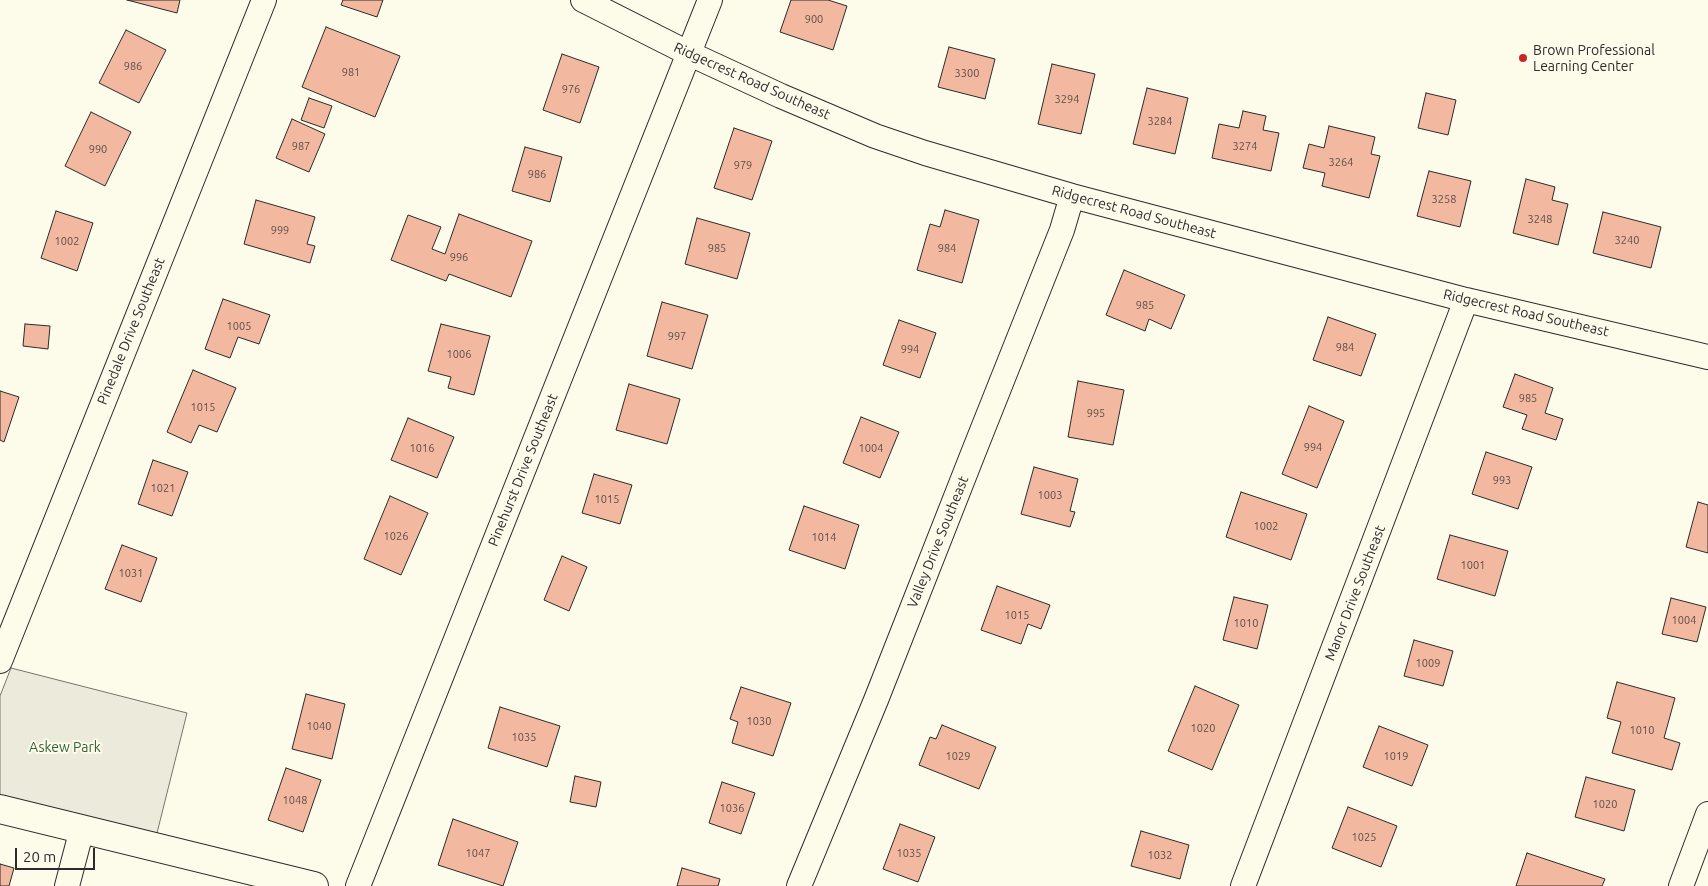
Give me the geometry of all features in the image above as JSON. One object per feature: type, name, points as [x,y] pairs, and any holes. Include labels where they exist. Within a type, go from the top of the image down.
[{"type":"street","name":"Pinedale Drive Southeast","points":[[0,662],[264,0]]},
{"type":"street","name":"Ridgecrest Road Southeast","points":[[583,0],[688,53],[781,96],[876,136],[971,168],[1466,300],[1708,358]]},
{"type":"street","name":"Pinehurst Drive Southeast","points":[[358,886],[710,0]]},
{"type":"street","name":"Valley Drive Southeast","points":[[799,886],[880,690],[1062,230],[1072,196]]},
{"type":"street","name":"Manor Drive Southeast","points":[[1243,886],[1466,300]]},
{"type":"street","points":[[0,809],[314,886]]},
{"type":"street","points":[[1681,886],[1708,814]]},
{"type":"street","points":[[67,886],[82,829]]},
{"type":"green space","name":"Askew Park","points":[[11,668],[187,713],[157,833],[0,797],[0,696]]},
{"type":"building","points":[[127,0],[180,0],[177,13]]},
{"type":"building","points":[[343,0],[383,0],[377,17],[341,5]]},
{"type":"building","points":[[791,0],[828,0],[847,6],[833,50],[780,32]]},
{"type":"building","points":[[326,27],[400,56],[375,117],[302,87]]},
{"type":"building","points":[[126,30],[166,50],[139,103],[99,83]]},
{"type":"building","points":[[949,47],[995,59],[985,99],[938,87]]},
{"type":"building","points":[[562,54],[599,67],[580,123],[543,110]]},
{"type":"building","points":[[1052,64],[1095,74],[1081,134],[1038,124]]},
{"type":"building","points":[[1147,88],[1188,98],[1175,154],[1133,144]]},
{"type":"building","points":[[1426,93],[1456,100],[1448,135],[1418,128]]},
{"type":"building","points":[[309,98],[332,106],[324,128],[301,120]]},
{"type":"building","points":[[1243,111],[1266,116],[1263,130],[1279,133],[1271,171],[1212,158],[1219,124],[1239,128]]},
{"type":"building","points":[[91,112],[131,132],[105,186],[65,166]]},
{"type":"building","points":[[292,119],[325,134],[309,172],[276,158]]},
{"type":"building","points":[[1329,126],[1375,137],[1371,154],[1380,156],[1369,198],[1322,186],[1325,173],[1303,168],[1309,144],[1324,148]]},
{"type":"building","points":[[734,128],[772,141],[752,200],[714,188]]},
{"type":"building","points":[[525,147],[562,157],[550,202],[512,191]]},
{"type":"building","points":[[1429,171],[1471,181],[1460,227],[1417,216]]},
{"type":"building","points":[[1526,179],[1555,187],[1552,200],[1568,204],[1558,245],[1513,233]]},
{"type":"building","points":[[256,200],[315,217],[307,244],[315,246],[310,263],[244,244]]},
{"type":"building","points":[[945,210],[979,220],[962,283],[917,270],[930,224],[940,227]]},
{"type":"building","points":[[56,211],[93,223],[77,271],[41,258]]},
{"type":"building","points":[[1603,212],[1661,227],[1651,268],[1593,253]]},
{"type":"building","points":[[459,214],[532,241],[511,297],[449,274],[446,281],[391,260],[408,215],[441,227],[432,249],[445,254]]},
{"type":"building","points":[[697,218],[750,233],[737,279],[685,264]]},
{"type":"building","points":[[1124,270],[1185,295],[1171,329],[1149,319],[1145,331],[1106,315]]},
{"type":"building","points":[[223,299],[270,315],[259,344],[238,337],[230,358],[205,349]]},
{"type":"building","points":[[662,302],[708,315],[692,369],[647,356]]},
{"type":"building","points":[[1328,317],[1376,334],[1361,376],[1313,360]]},
{"type":"building","points":[[899,320],[936,333],[920,378],[883,365]]},
{"type":"building","points":[[25,324],[50,326],[48,349],[23,346]]},
{"type":"building","points":[[441,324],[490,336],[474,395],[448,388],[451,377],[428,371]]},
{"type":"building","points":[[193,370],[236,388],[217,432],[199,425],[191,443],[167,432]]},
{"type":"building","points":[[1515,374],[1553,388],[1545,413],[1563,419],[1556,440],[1522,429],[1527,415],[1503,407]]},
{"type":"building","points":[[1078,381],[1124,390],[1113,445],[1068,437]]},
{"type":"building","points":[[629,384],[680,399],[667,444],[616,430]]},
{"type":"building","points":[[0,391],[19,397],[4,442],[0,440]]},
{"type":"building","points":[[1309,406],[1344,421],[1317,488],[1282,474]]},
{"type":"building","points":[[861,417],[899,432],[880,478],[843,463]]},
{"type":"building","points":[[408,418],[454,437],[437,478],[391,460]]},
{"type":"building","points":[[1486,452],[1532,467],[1518,509],[1472,494]]},
{"type":"building","points":[[153,460],[188,472],[172,516],[138,504]]},
{"type":"building","points":[[1034,467],[1078,479],[1070,511],[1075,512],[1070,527],[1021,514]]},
{"type":"building","points":[[594,474],[632,485],[620,524],[582,513]]},
{"type":"building","points":[[1241,492],[1307,514],[1291,560],[1226,537]]},
{"type":"building","points":[[390,496],[428,513],[401,575],[364,559]]},
{"type":"building","points":[[1698,502],[1708,505],[1708,553],[1686,547]]},
{"type":"building","points":[[804,506],[859,525],[845,569],[789,550]]},
{"type":"building","points":[[1450,535],[1508,551],[1495,596],[1437,579]]},
{"type":"building","points":[[122,545],[157,558],[141,602],[105,589]]},
{"type":"building","points":[[562,556],[587,567],[569,611],[544,600]]},
{"type":"building","points":[[997,586],[1050,605],[1041,629],[1028,624],[1021,644],[981,630]]},
{"type":"building","points":[[1234,597],[1268,605],[1257,649],[1223,640]]},
{"type":"building","points":[[1671,598],[1706,607],[1697,642],[1662,634]]},
{"type":"building","points":[[1414,640],[1453,651],[1443,686],[1404,676]]},
{"type":"building","points":[[1617,682],[1675,698],[1664,738],[1680,743],[1672,770],[1612,753],[1621,722],[1607,718]]},
{"type":"building","points":[[1195,686],[1239,705],[1212,770],[1168,751]]},
{"type":"building","points":[[741,687],[791,703],[773,756],[732,743],[738,722],[730,719]]},
{"type":"building","points":[[306,694],[345,704],[332,759],[292,749]]},
{"type":"building","points":[[500,707],[560,726],[547,767],[488,748]]},
{"type":"building","points":[[942,725],[996,747],[979,789],[919,765],[930,737],[936,739]]},
{"type":"building","points":[[1379,726],[1428,745],[1412,786],[1363,767]]},
{"type":"building","points":[[286,768],[321,780],[303,832],[268,820]]},
{"type":"building","points":[[575,776],[601,782],[596,807],[570,802]]},
{"type":"building","points":[[1586,777],[1635,790],[1624,831],[1575,817]]},
{"type":"building","points":[[722,782],[755,793],[741,834],[709,823]]},
{"type":"building","points":[[1348,807],[1397,826],[1381,867],[1332,848]]},
{"type":"building","points":[[453,819],[518,842],[503,886],[438,865]]},
{"type":"building","points":[[900,824],[935,837],[918,882],[883,869]]},
{"type":"building","points":[[1141,831],[1189,845],[1180,879],[1131,866]]},
{"type":"building","points":[[1527,853],[1605,879],[1602,886],[1516,886]]},
{"type":"building","points":[[0,864],[14,868],[9,886],[0,886]]},
{"type":"building","points":[[682,868],[720,879],[718,886],[677,886]]},
{"type":"place","name":"Brown Professional Learning Center","points":[[1523,58]]}]
